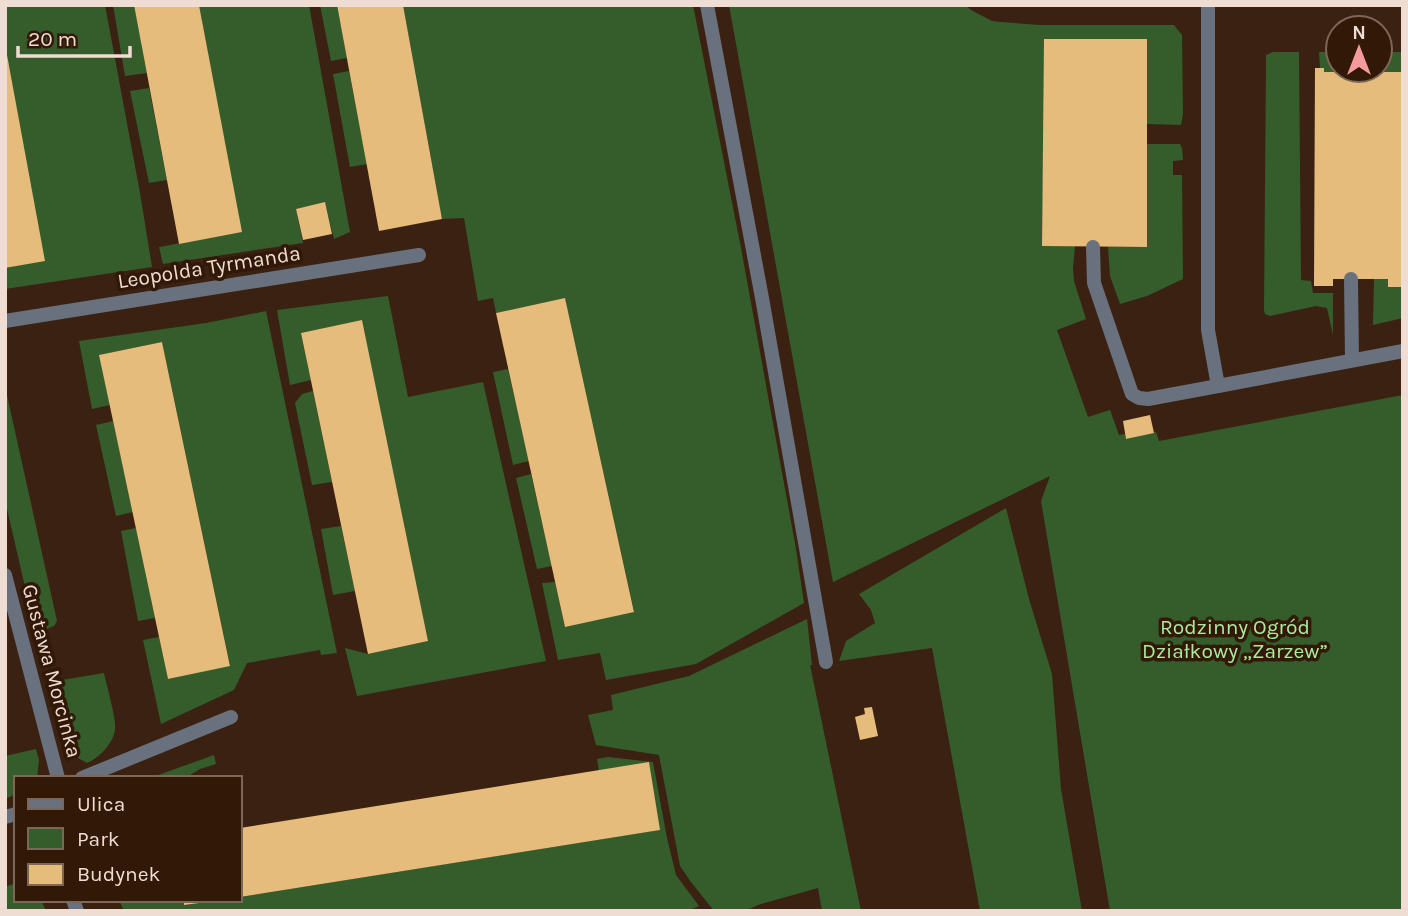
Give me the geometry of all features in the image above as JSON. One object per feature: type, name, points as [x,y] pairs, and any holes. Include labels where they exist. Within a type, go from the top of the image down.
[{"type":"street","points":[[707,5],[765,312],[826,662]]},
{"type":"street","points":[[1208,5],[1208,330],[1218,386]]},
{"type":"street","points":[[1093,247],[1094,283],[1132,394],[1139,398],[1148,399],[1403,351]]},
{"type":"street","name":"Leopolda Tyrmanda","points":[[5,321],[419,255]]},
{"type":"street","points":[[1351,279],[1352,360]]},
{"type":"street","name":"Gustawa Morcinka","points":[[5,575],[57,776]]},
{"type":"street","points":[[87,776],[231,717]]},
{"type":"green space","points":[[5,5],[105,5],[152,267],[5,289],[5,268],[44,260],[5,48]]},
{"type":"green space","points":[[113,5],[134,5],[147,73],[125,76]]},
{"type":"green space","points":[[199,5],[309,5],[350,232],[334,239],[325,203],[296,209],[303,243],[163,264],[159,247],[241,232]]},
{"type":"green space","points":[[320,5],[337,5],[347,58],[331,61]]},
{"type":"green space","points":[[403,5],[693,5],[741,248],[804,603],[696,664],[606,680],[600,653],[558,660],[542,583],[555,582],[565,627],[634,611],[565,299],[496,313],[493,298],[478,301],[464,218],[442,219]]},
{"type":"green space","name":"Rodzinny Ogród Działkowy „Zarzew”","points":[[729,5],[965,5],[992,21],[1040,25],[1174,25],[1182,35],[1181,125],[1147,124],[1147,39],[1045,39],[1042,246],[1075,246],[1074,281],[1086,319],[1057,330],[1088,417],[1110,410],[1119,435],[1125,434],[1126,439],[1156,432],[1159,441],[1403,395],[1403,911],[1110,911],[1041,501],[1050,476],[833,582]]},
{"type":"green space","points":[[1273,52],[1299,52],[1301,280],[1311,281],[1313,293],[1333,293],[1333,335],[1327,308],[1316,306],[1270,316],[1265,314],[1264,310],[1266,55]]},
{"type":"green space","points":[[1319,52],[1324,52],[1324,68],[1320,68]]},
{"type":"green space","points":[[1394,52],[1403,52],[1403,72],[1394,72]]},
{"type":"green space","points":[[349,71],[367,164],[350,167],[333,74]]},
{"type":"green space","points":[[149,88],[167,180],[149,183],[130,91]]},
{"type":"green space","points":[[1147,144],[1180,144],[1182,148],[1183,160],[1173,161],[1173,175],[1182,175],[1183,279],[1147,296],[1120,304],[1110,276],[1108,247],[1146,247]]},
{"type":"green space","points":[[1374,279],[1388,279],[1403,287],[1403,318],[1373,325]]},
{"type":"green space","points":[[388,296],[408,397],[483,382],[546,661],[357,696],[345,648],[368,654],[428,641],[362,321],[301,333],[311,380],[290,385],[277,310]]},
{"type":"green space","points":[[266,311],[337,653],[321,655],[320,650],[247,663],[234,690],[161,724],[143,640],[159,637],[168,679],[230,665],[162,342],[100,355],[110,405],[92,409],[79,341],[206,323]]},
{"type":"green space","points":[[508,369],[529,461],[513,465],[493,372]]},
{"type":"green space","points":[[5,386],[57,621],[54,626],[44,630],[34,626],[5,500]]},
{"type":"green space","points":[[313,391],[332,482],[312,485],[295,403],[302,394]]},
{"type":"green space","points":[[113,421],[133,512],[116,516],[96,425]]},
{"type":"green space","points":[[531,474],[552,566],[537,569],[516,478]]},
{"type":"green space","points":[[1006,508],[1029,599],[1052,674],[1061,789],[1082,911],[980,911],[932,648],[839,661],[846,641],[875,623],[871,610],[859,594]]},
{"type":"green space","points":[[341,526],[355,591],[333,595],[321,529]]},
{"type":"green space","points":[[136,528],[155,618],[138,621],[121,531]]},
{"type":"green space","points":[[807,619],[810,665],[861,911],[822,911],[818,888],[745,911],[714,911],[680,866],[659,755],[596,745],[588,715],[613,710],[611,695],[689,676]]},
{"type":"green space","points":[[104,673],[115,729],[112,740],[105,749],[87,763],[71,754],[50,682]]},
{"type":"green space","points":[[36,749],[39,760],[37,776],[14,776],[14,795],[5,799],[5,756]]},
{"type":"green space","points":[[214,755],[216,764],[188,776],[156,776]]},
{"type":"green space","points":[[608,757],[653,762],[676,875],[699,906],[688,911],[124,911],[120,902],[184,902],[185,905],[242,902],[242,897],[659,830],[649,763],[599,771],[597,759]]},
{"type":"green space","points":[[14,884],[14,902],[42,902],[46,911],[5,911],[5,887]]},
{"type":"building","points":[[134,5],[199,5],[242,232],[179,244]]},
{"type":"building","points":[[337,5],[403,5],[442,219],[379,231]]},
{"type":"building","points":[[1044,39],[1147,39],[1147,247],[1042,246]]},
{"type":"building","points":[[5,55],[45,261],[5,268]]},
{"type":"building","points":[[1315,68],[1324,68],[1324,84],[1394,84],[1394,72],[1403,72],[1403,287],[1388,287],[1388,279],[1333,279],[1333,286],[1314,286]]},
{"type":"building","points":[[325,202],[332,234],[303,240],[296,209]]},
{"type":"building","points":[[565,298],[634,612],[565,627],[496,313]]},
{"type":"building","points":[[362,320],[428,641],[368,654],[301,333]]},
{"type":"building","points":[[162,342],[230,666],[168,679],[99,355]]},
{"type":"building","points":[[1150,415],[1154,433],[1126,439],[1123,421]]},
{"type":"building","points":[[872,707],[878,736],[860,740],[855,717],[865,714],[864,708]]},
{"type":"building","points":[[649,762],[660,830],[242,897],[242,828]]},
{"type":"building","points":[[184,902],[207,902],[184,905]]}]
